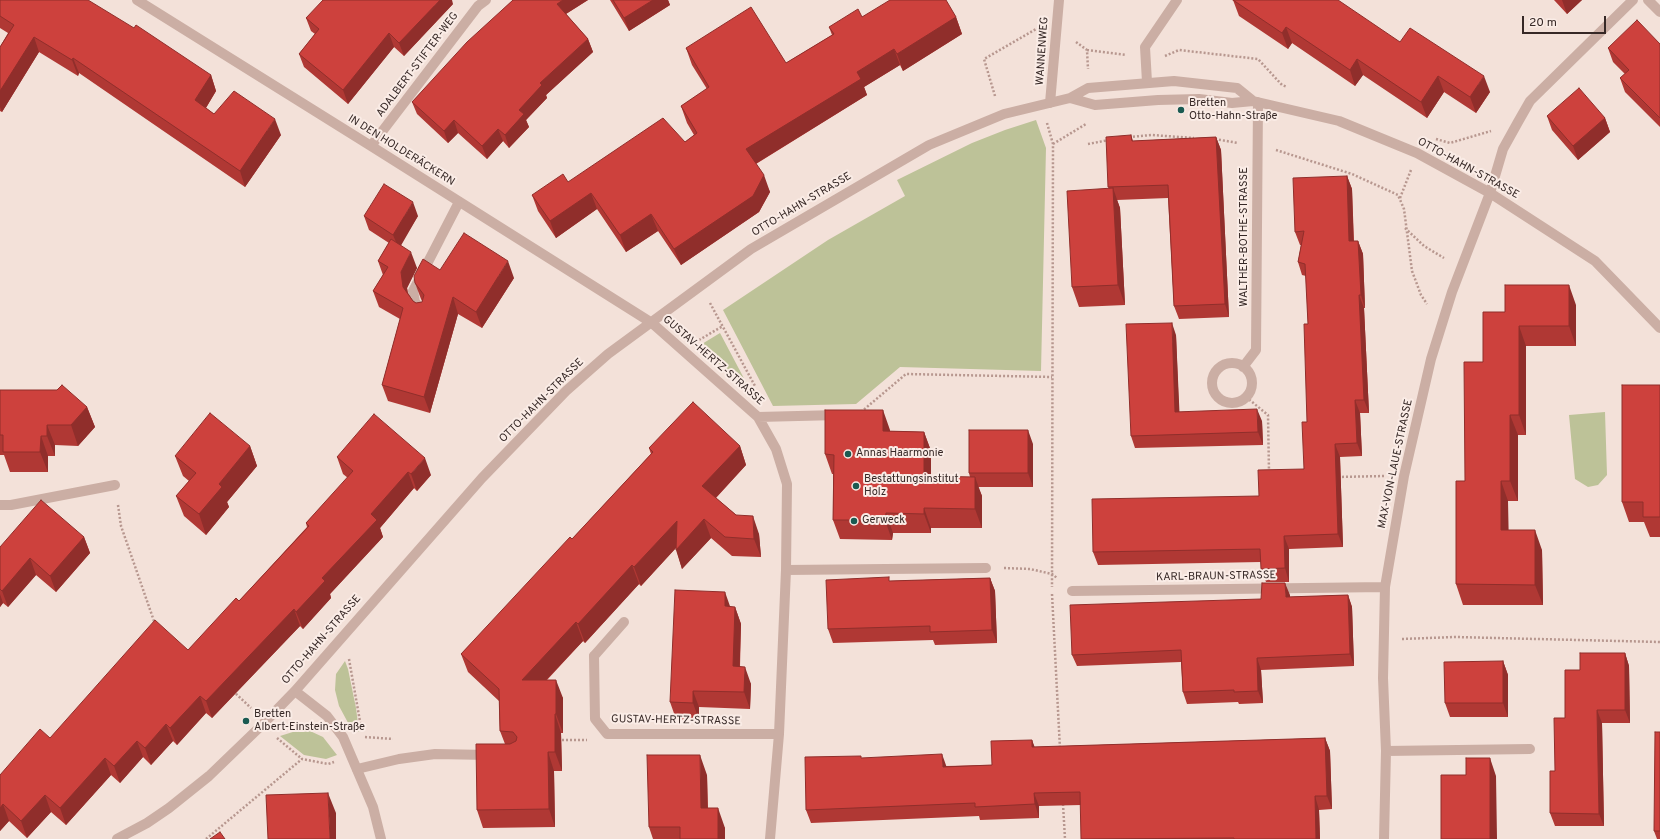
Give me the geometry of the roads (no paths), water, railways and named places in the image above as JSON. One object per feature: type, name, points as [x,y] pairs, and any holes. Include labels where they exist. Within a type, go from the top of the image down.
[{"type":"street","name":"IN DEN HOLDERÄCKERN","points":[[137,0],[652,323]]},
{"type":"street","name":"ADALBERT-STIFTER-WEG","points":[[371,146],[478,6],[486,0]]},
{"type":"street","name":"WANNENWEG","points":[[1050,104],[1059,0]]},
{"type":"street","points":[[1147,82],[1145,47],[1177,0]]},
{"type":"street","name":"MAX-VON-LAUE-STRASSE","points":[[1384,839],[1386,752],[1383,678],[1385,587],[1404,476],[1431,358],[1490,192],[1503,149],[1530,100],[1633,0]]},
{"type":"street","points":[[1648,0],[1660,12]]},
{"type":"street","name":"OTTO-HAHN-STRASSE","points":[[117,839],[147,823],[210,776],[295,691],[482,478],[566,391],[608,354],[751,250],[929,145],[1004,114],[1070,98],[1088,88],[1174,81],[1238,88],[1256,102]]},
{"type":"street","name":"OTTO-HAHN-STRASSE","points":[[1070,98],[1095,105],[1199,99],[1232,103],[1256,102],[1339,120],[1417,153],[1490,192],[1595,261],[1660,328]]},
{"type":"street","name":"WALTHER-BOTHE-STRASSE","points":[[1243,367],[1256,350],[1256,102]]},
{"type":"street","points":[[424,313],[415,302],[413,291],[459,202]]},
{"type":"street","name":"GUSTAV-HERTZ-STRASSE","points":[[652,323],[758,417],[776,449],[787,484],[786,570],[779,734],[770,839]]},
{"type":"street","points":[[1229,363],[1243,367],[1249,373],[1252,381],[1251,390],[1246,397],[1239,402],[1232,404],[1224,402],[1218,398],[1212,384],[1213,377],[1222,366],[1229,363]]},
{"type":"street","name":"GUSTAV-HERTZ-STRASSE","points":[[758,417],[857,415]]},
{"type":"street","points":[[0,505],[11,505],[115,484]]},
{"type":"street","points":[[786,570],[986,568]]},
{"type":"street","name":"KARL-BRAUN-STRASSE","points":[[1072,591],[1385,587]]},
{"type":"street","name":"GUSTAV-HERTZ-STRASSE","points":[[624,622],[594,656],[596,719],[607,734],[779,734]]},
{"type":"street","points":[[295,691],[327,716],[343,737],[373,806],[381,839]]},
{"type":"street","points":[[1386,752],[1530,749]]},
{"type":"street","points":[[357,769],[399,759],[435,754],[502,756]]},
{"type":"place","name":"Bretten Otto-Hahn-Straße","points":[[1181,110]]},
{"type":"place","name":"Annas Haarmonie","points":[[848,454]]},
{"type":"place","name":"Bestattungsinstitut Holz","points":[[856,486]]},
{"type":"place","name":"Gerweck","points":[[854,521]]},
{"type":"place","name":"Bretten Albert-Einstein-Straße","points":[[246,721]]}]
